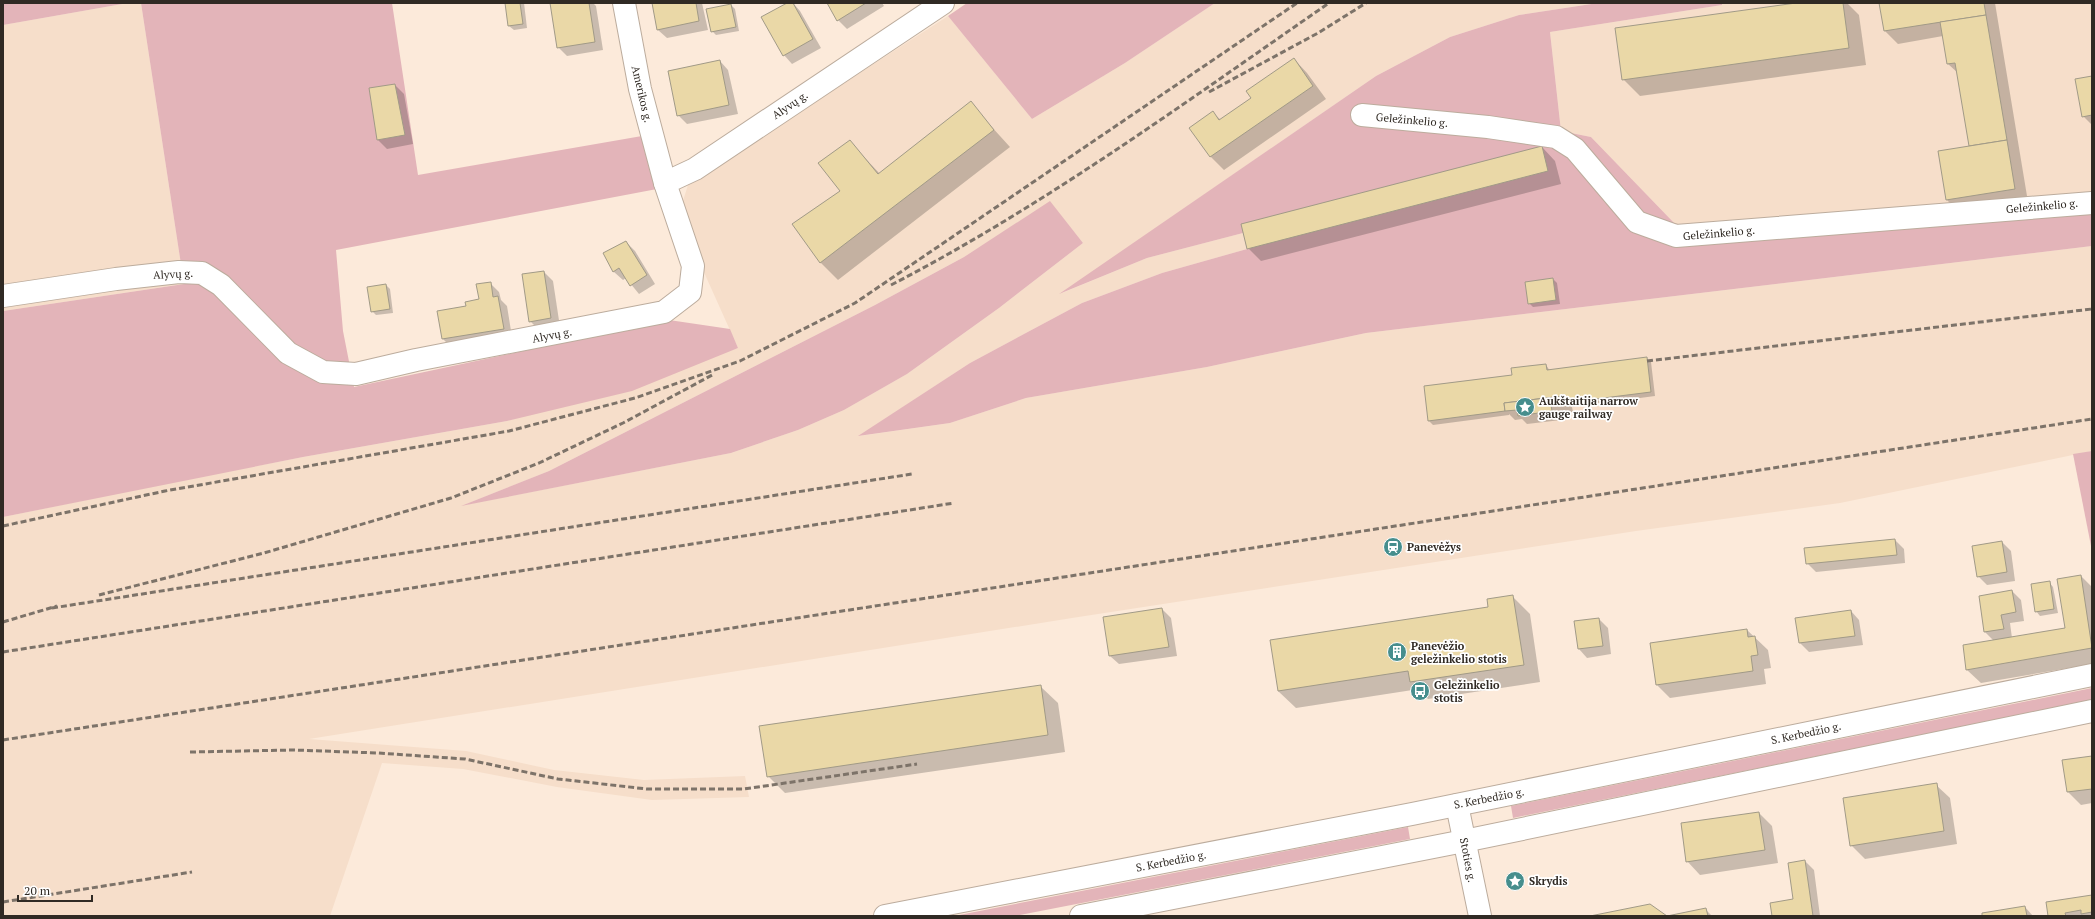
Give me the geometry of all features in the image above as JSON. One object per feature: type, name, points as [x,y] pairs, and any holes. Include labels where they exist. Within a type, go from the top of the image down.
[{"type":"main road","name":"Amerikos g.","points":[[624,3],[640,89],[665,183]]},
{"type":"main road","name":"Alyvų g.","points":[[3,296],[132,277],[179,272],[202,273],[221,285],[288,352],[322,372],[356,374],[416,360],[664,312],[690,292],[693,266],[665,183],[695,169],[943,3]]},
{"type":"main road","name":"Geležinkelio g.","points":[[1362,116],[1488,127],[1556,137],[1575,149],[1638,222],[1676,236],[2092,203]]},
{"type":"main road","name":"S. Kerbedžio g.","points":[[885,916],[1457,805],[2092,675]]},
{"type":"main road","points":[[1082,916],[1464,841],[2092,711]]},
{"type":"main road","name":"Stoties g.","points":[[1457,805],[1480,916]]},
{"type":"shaded area","points":[[3,3],[128,3],[3,25]]},
{"type":"shaded area","points":[[128,3],[141,3],[184,284],[3,311],[3,25]]},
{"type":"shaded area","points":[[141,3],[392,3],[418,175],[642,136],[657,189],[336,250],[343,331],[354,387],[669,320],[730,329],[738,348],[632,391],[507,421],[303,457],[3,517],[3,311],[184,284]]},
{"type":"shaded area","points":[[967,3],[1215,3],[1125,63],[1032,119],[948,16]]},
{"type":"shaded area","points":[[1215,3],[1598,3],[1519,15],[1450,37],[1376,76],[1062,293],[1147,258],[1243,233],[1247,249],[1162,273],[1082,303],[970,363],[859,436],[950,423],[1026,398],[1207,367],[1366,333],[2092,246],[2092,451],[1840,503],[1636,531],[1072,618],[309,739],[466,751],[554,770],[644,780],[745,776],[749,797],[652,800],[557,787],[463,769],[382,763],[330,916],[3,916],[3,517],[303,457],[507,421],[738,348],[698,259],[682,204],[688,185],[948,16],[1032,119],[1125,63]],"holes":[[[1050,202],[1083,243],[999,308],[907,374],[844,410],[798,430],[731,453],[464,505],[549,471],[875,305],[964,257]]]},
{"type":"shaded area","points":[[1598,3],[1722,3],[1722,5],[1550,32],[1561,131],[1591,137],[1677,226],[2092,214],[2092,246],[1366,333],[1207,367],[1026,398],[950,423],[858,436],[970,363],[1082,303],[1162,273],[1247,249],[1243,233],[1147,258],[1059,294],[1376,76],[1450,37],[1519,15]]},
{"type":"shaded area","points":[[1722,3],[2092,3],[2092,214],[1677,226],[1591,137],[1561,131],[1550,32],[1722,5]]},
{"type":"shaded area","points":[[1050,201],[1083,243],[999,308],[907,374],[844,410],[798,430],[731,453],[461,506],[549,471],[875,305],[964,257]]},
{"type":"shaded area","points":[[2092,451],[2092,551],[2073,454]]},
{"type":"shaded area","points":[[2092,688],[2092,701],[1513,818],[1511,806]]},
{"type":"shaded area","points":[[1408,827],[1410,839],[1015,916],[954,916]]},
{"type":"building","points":[[505,3],[520,3],[523,24],[508,26]]},
{"type":"building","points":[[550,3],[589,3],[595,42],[557,48]]},
{"type":"building","points":[[652,3],[696,3],[699,21],[657,30]]},
{"type":"building","points":[[787,3],[793,3],[813,39],[783,56],[761,17]]},
{"type":"building","points":[[827,3],[866,3],[837,21]]},
{"type":"building","points":[[1796,3],[1843,3],[1849,48],[1622,80],[1615,28]]},
{"type":"building","points":[[1879,3],[1984,3],[1986,15],[1884,31]]},
{"type":"building","points":[[731,4],[736,27],[711,32],[706,9]]},
{"type":"building","points":[[1986,15],[2007,140],[1969,146],[1955,63],[1947,64],[1940,22]]},
{"type":"building","points":[[1294,58],[1313,86],[1210,157],[1189,128],[1213,111],[1219,120],[1251,98],[1246,91]]},
{"type":"building","points":[[720,60],[729,105],[677,116],[668,71]]},
{"type":"building","points":[[2092,76],[2092,115],[2082,117],[2075,79]]},
{"type":"building","points":[[395,84],[405,135],[377,140],[369,88]]},
{"type":"building","points":[[971,101],[994,130],[820,263],[792,224],[840,191],[818,163],[850,140],[878,174]]},
{"type":"building","points":[[2007,140],[2015,189],[1946,200],[1938,151]]},
{"type":"building","points":[[1542,146],[1548,171],[1247,249],[1241,224]]},
{"type":"building","points":[[626,241],[647,275],[630,286],[619,268],[613,272],[603,253]]},
{"type":"building","points":[[544,271],[551,318],[529,322],[522,274]]},
{"type":"building","points":[[1553,278],[1556,300],[1528,304],[1525,282]]},
{"type":"building","points":[[491,282],[493,297],[498,296],[504,329],[442,339],[437,311],[466,306],[465,302],[479,299],[476,284]]},
{"type":"building","points":[[386,284],[390,309],[371,312],[367,287]]},
{"type":"building","points":[[1647,357],[1651,392],[1564,403],[1563,396],[1504,403],[1505,411],[1428,421],[1424,386],[1512,375],[1511,368],[1546,364],[1547,370]]},
{"type":"building","points":[[1563,396],[1564,403],[1551,405],[1552,411],[1518,416],[1517,410],[1505,411],[1504,403]]},
{"type":"building","points":[[1895,539],[1897,555],[1806,564],[1804,548]]},
{"type":"building","points":[[2002,541],[2007,572],[1977,577],[1972,546]]},
{"type":"building","points":[[2081,575],[2092,648],[1966,670],[1963,645],[2065,628],[2057,579]]},
{"type":"building","points":[[2050,581],[2054,609],[2035,612],[2031,584]]},
{"type":"building","points":[[2012,590],[2016,612],[2001,615],[2004,629],[1984,632],[1979,596]]},
{"type":"building","name":"Panevėžio geležinkelio stotis","points":[[1513,595],[1524,665],[1410,682],[1408,671],[1278,691],[1270,640],[1488,607],[1487,599]]},
{"type":"building","points":[[1162,608],[1169,647],[1109,656],[1103,617]]},
{"type":"building","points":[[1851,610],[1855,636],[1799,643],[1795,618]]},
{"type":"building","points":[[1599,618],[1603,646],[1578,649],[1574,621]]},
{"type":"building","points":[[1747,629],[1748,637],[1755,636],[1758,655],[1751,656],[1753,671],[1656,685],[1650,643]]},
{"type":"building","points":[[1041,685],[1048,735],[767,777],[759,726]]},
{"type":"building","points":[[2092,756],[2092,789],[2067,792],[2062,760]]},
{"type":"building","points":[[1937,783],[1944,831],[1850,846],[1843,798]]},
{"type":"building","points":[[1759,812],[1765,850],[1686,862],[1681,823]]},
{"type":"building","points":[[1805,860],[1813,916],[1772,916],[1770,903],[1793,899],[1788,863]]},
{"type":"building","points":[[2092,895],[2092,912],[2081,914],[2081,910],[2065,913],[2066,916],[2048,916],[2046,902]]},
{"type":"building","points":[[1650,904],[1667,916],[1590,916]]},
{"type":"building","points":[[2025,906],[2027,916],[1982,916],[1982,913]]},
{"type":"building","points":[[1706,908],[1708,916],[1667,916]]},
{"type":"railway","points":[[3,526],[165,491],[509,431],[635,398],[740,361],[855,303],[1297,3]]},
{"type":"railway","points":[[891,285],[948,254],[1059,187],[1114,151],[1329,3]]},
{"type":"railway","points":[[1209,92],[1318,33],[1366,3]]},
{"type":"railway","points":[[1647,361],[2092,309]]},
{"type":"railway","points":[[99,595],[264,553],[451,498],[539,463],[623,423],[714,374]]},
{"type":"railway","points":[[3,740],[2092,419]]},
{"type":"railway","points":[[52,608],[912,474]]},
{"type":"railway","points":[[3,652],[954,503]]},
{"type":"railway","points":[[3,622],[57,606]]},
{"type":"railway","points":[[190,752],[294,750],[378,753],[465,759],[558,779],[647,789],[744,789],[917,764]]},
{"type":"railway","points":[[3,902],[192,872]]},
{"type":"place","name":"Aukštaitija narrow gauge railway","points":[[1525,407]]},
{"type":"place","name":"Panevėžys","points":[[1393,547]]},
{"type":"place","name":"Panevėžio geležinkelio stotis","points":[[1397,652]]},
{"type":"place","name":"Geležinkelio stotis","points":[[1420,691]]},
{"type":"place","name":"Skrydis","points":[[1515,881]]}]
